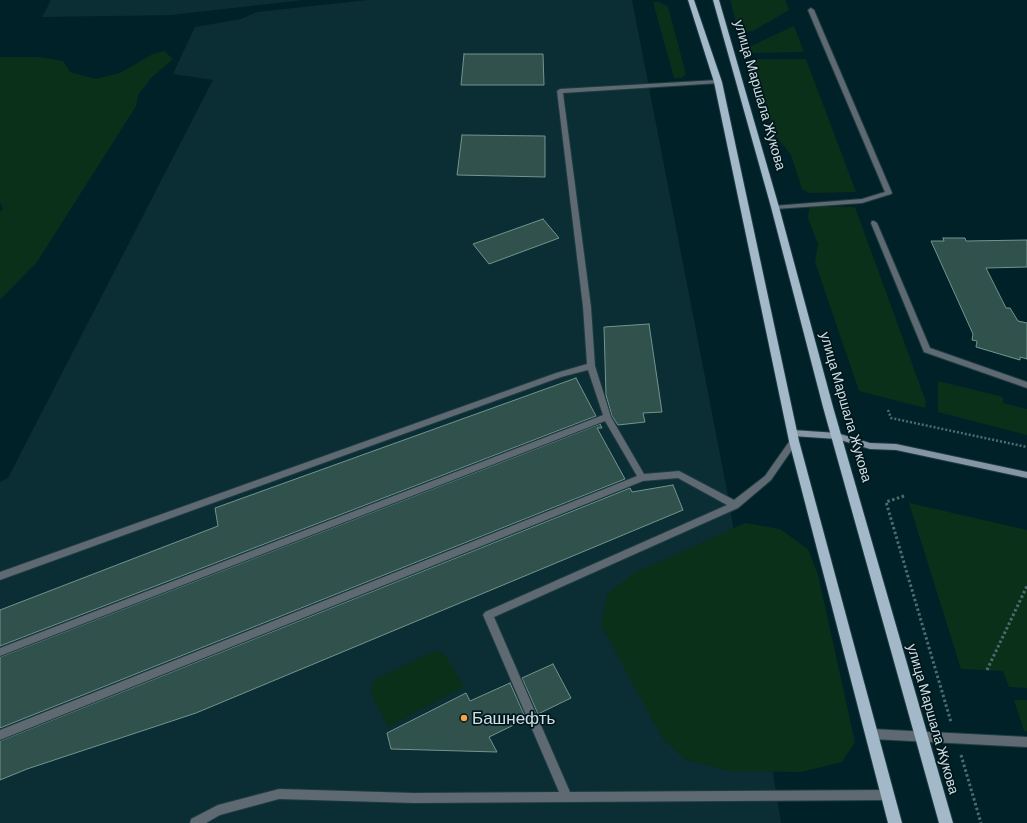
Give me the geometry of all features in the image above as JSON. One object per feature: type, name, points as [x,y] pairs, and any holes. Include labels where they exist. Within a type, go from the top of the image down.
[{"type":"main road","points":[[691,0],[718,82],[794,437],[895,823]]},
{"type":"main road","name":"улица Маршала Жукова","points":[[716,0],[776,207],[828,407],[946,823]]},
{"type":"main road","points":[[794,437],[837,436],[870,446],[896,447],[1027,475]]},
{"type":"lane","points":[[776,207],[862,201],[889,193],[810,10]]},
{"type":"lane","points":[[642,478],[607,417],[591,366],[587,307],[560,91],[718,82]]},
{"type":"lane","points":[[874,223],[927,350],[1027,385]]},
{"type":"lane","points":[[0,576],[559,375],[591,366]]},
{"type":"lane","points":[[0,652],[607,417]]},
{"type":"lane","points":[[567,797],[488,615],[735,505],[768,478],[794,437]]},
{"type":"lane","points":[[0,735],[642,478],[679,474],[735,505]]},
{"type":"lane","points":[[872,734],[1027,742]]},
{"type":"lane","points":[[195,823],[218,810],[279,794],[414,798],[888,795]]},
{"type":"path","points":[[888,410],[891,418],[1027,447]]},
{"type":"path","points":[[904,496],[886,502],[982,823]]},
{"type":"path","points":[[987,670],[1027,586]]},
{"type":"shaded area","points":[[51,0],[303,0],[171,15],[42,17]]},
{"type":"shaded area","points":[[368,0],[632,0],[728,496],[781,823],[0,823],[0,482],[8,478],[213,80],[173,74],[195,27],[241,19],[257,12]]},
{"type":"green space","points":[[730,0],[785,0],[789,10],[753,31],[742,32],[738,30]]},
{"type":"green space","points":[[653,2],[659,2],[668,7],[686,74],[682,78],[674,78]]},
{"type":"green space","points":[[794,26],[804,52],[746,53],[751,46]]},
{"type":"green space","points":[[164,51],[173,59],[151,78],[138,95],[136,106],[37,262],[0,300],[0,212],[3,208],[0,203],[0,57],[39,57],[63,61],[70,72],[95,79],[120,73],[153,54]]},
{"type":"green space","points":[[749,59],[806,59],[856,192],[809,193],[802,189],[791,155],[775,135]]},
{"type":"green space","points":[[814,206],[855,207],[926,402],[925,408],[859,391],[815,262],[818,244],[808,218],[809,209]]},
{"type":"green space","points":[[938,381],[1003,397],[1003,403],[1027,409],[1027,435],[938,412]]},
{"type":"green space","points":[[909,503],[1027,530],[1027,688],[1009,687],[1003,671],[961,669]]},
{"type":"green space","points":[[745,523],[780,529],[808,549],[818,575],[855,742],[842,762],[801,772],[728,771],[684,759],[662,738],[601,625],[607,594],[636,572]]},
{"type":"green space","points":[[433,651],[441,652],[446,656],[464,687],[388,727],[372,695],[371,688],[374,680]]},
{"type":"green space","points":[[1014,700],[1027,700],[1027,731],[1024,731]]},
{"type":"building","points":[[464,54],[543,54],[544,85],[461,85]]},
{"type":"building","points":[[462,135],[545,136],[545,177],[457,175]]},
{"type":"building","points":[[543,219],[559,238],[489,264],[473,244]]},
{"type":"building","points":[[943,238],[965,238],[966,241],[1027,240],[1027,267],[986,268],[1006,308],[1010,308],[1018,321],[1027,323],[1027,359],[1020,357],[1020,360],[976,347],[977,341],[972,340],[973,334],[931,241],[944,241]]},
{"type":"building","points":[[649,324],[662,412],[643,413],[645,422],[618,425],[612,416],[606,395],[604,327]]},
{"type":"building","points":[[576,378],[596,416],[0,646],[0,610],[218,526],[215,508]]},
{"type":"building","points":[[600,424],[602,428],[597,428],[625,479],[0,728],[0,657]]},
{"type":"building","points":[[673,485],[683,510],[196,713],[27,769],[0,780],[0,741],[630,488],[632,492]]},
{"type":"building","points":[[553,664],[571,698],[538,714],[522,678]]},
{"type":"building","points":[[510,683],[526,719],[489,737],[497,752],[391,749],[387,733],[466,693],[470,701]]},
{"type":"place","name":"Башнефть","points":[[464,718]]}]
